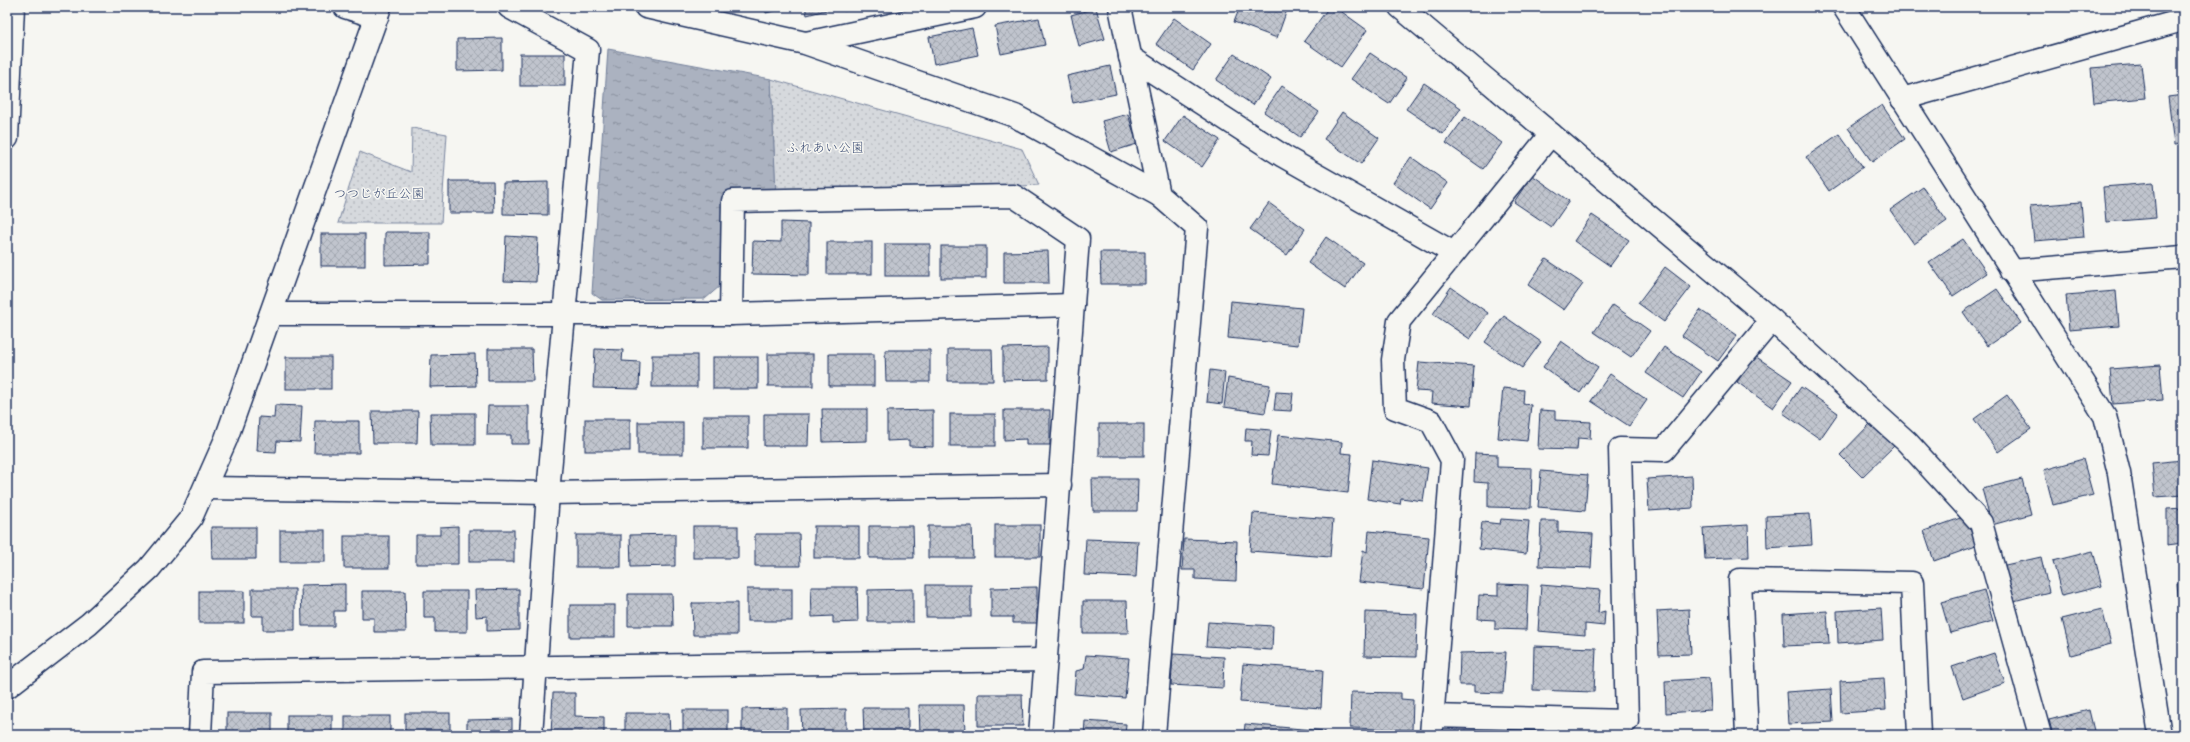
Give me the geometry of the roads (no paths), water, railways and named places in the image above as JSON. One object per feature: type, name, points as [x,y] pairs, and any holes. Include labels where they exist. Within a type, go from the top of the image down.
[{"type":"street","points":[[7,138],[13,7]]},
{"type":"street","points":[[7,687],[89,624],[149,569],[191,518],[226,439],[378,12],[345,7]]},
{"type":"street","points":[[509,7],[588,50],[548,493],[531,735]]},
{"type":"street","points":[[646,7],[805,43],[1015,116],[1159,195],[1197,228],[1154,735]]},
{"type":"street","points":[[805,43],[975,7]]},
{"type":"street","points":[[1120,7],[1159,195]]},
{"type":"street","points":[[1400,7],[1772,320],[1907,442],[1981,522],[2040,735]]},
{"type":"street","points":[[1844,7],[2011,271],[2105,416],[2119,473],[2160,735]]},
{"type":"street","points":[[1902,99],[2183,20]]},
{"type":"street","points":[[1130,57],[1283,156],[1454,253]]},
{"type":"street","points":[[1551,134],[1399,321],[1393,360],[1395,408],[1431,421],[1452,460],[1431,725],[1628,721],[1620,449],[1664,450],[1772,320]]},
{"type":"street","points":[[731,314],[733,201],[1014,196],[1078,240],[1040,735]]},
{"type":"street","points":[[2011,271],[2183,257]]},
{"type":"street","points":[[271,314],[731,314],[1073,305]]},
{"type":"street","points":[[205,488],[548,493],[1060,485]]},
{"type":"street","points":[[1747,735],[1740,580],[1912,583],[1919,735]]},
{"type":"street","points":[[200,735],[203,672],[1046,660]]},
{"type":"water","points":[[608,49],[771,79],[776,195],[723,196],[720,286],[705,299],[602,300],[592,293]]},
{"type":"park label","name":"ふれあい公園","points":[[825,147]]},
{"type":"park label","name":"つつじが丘公園","points":[[379,193]]}]
